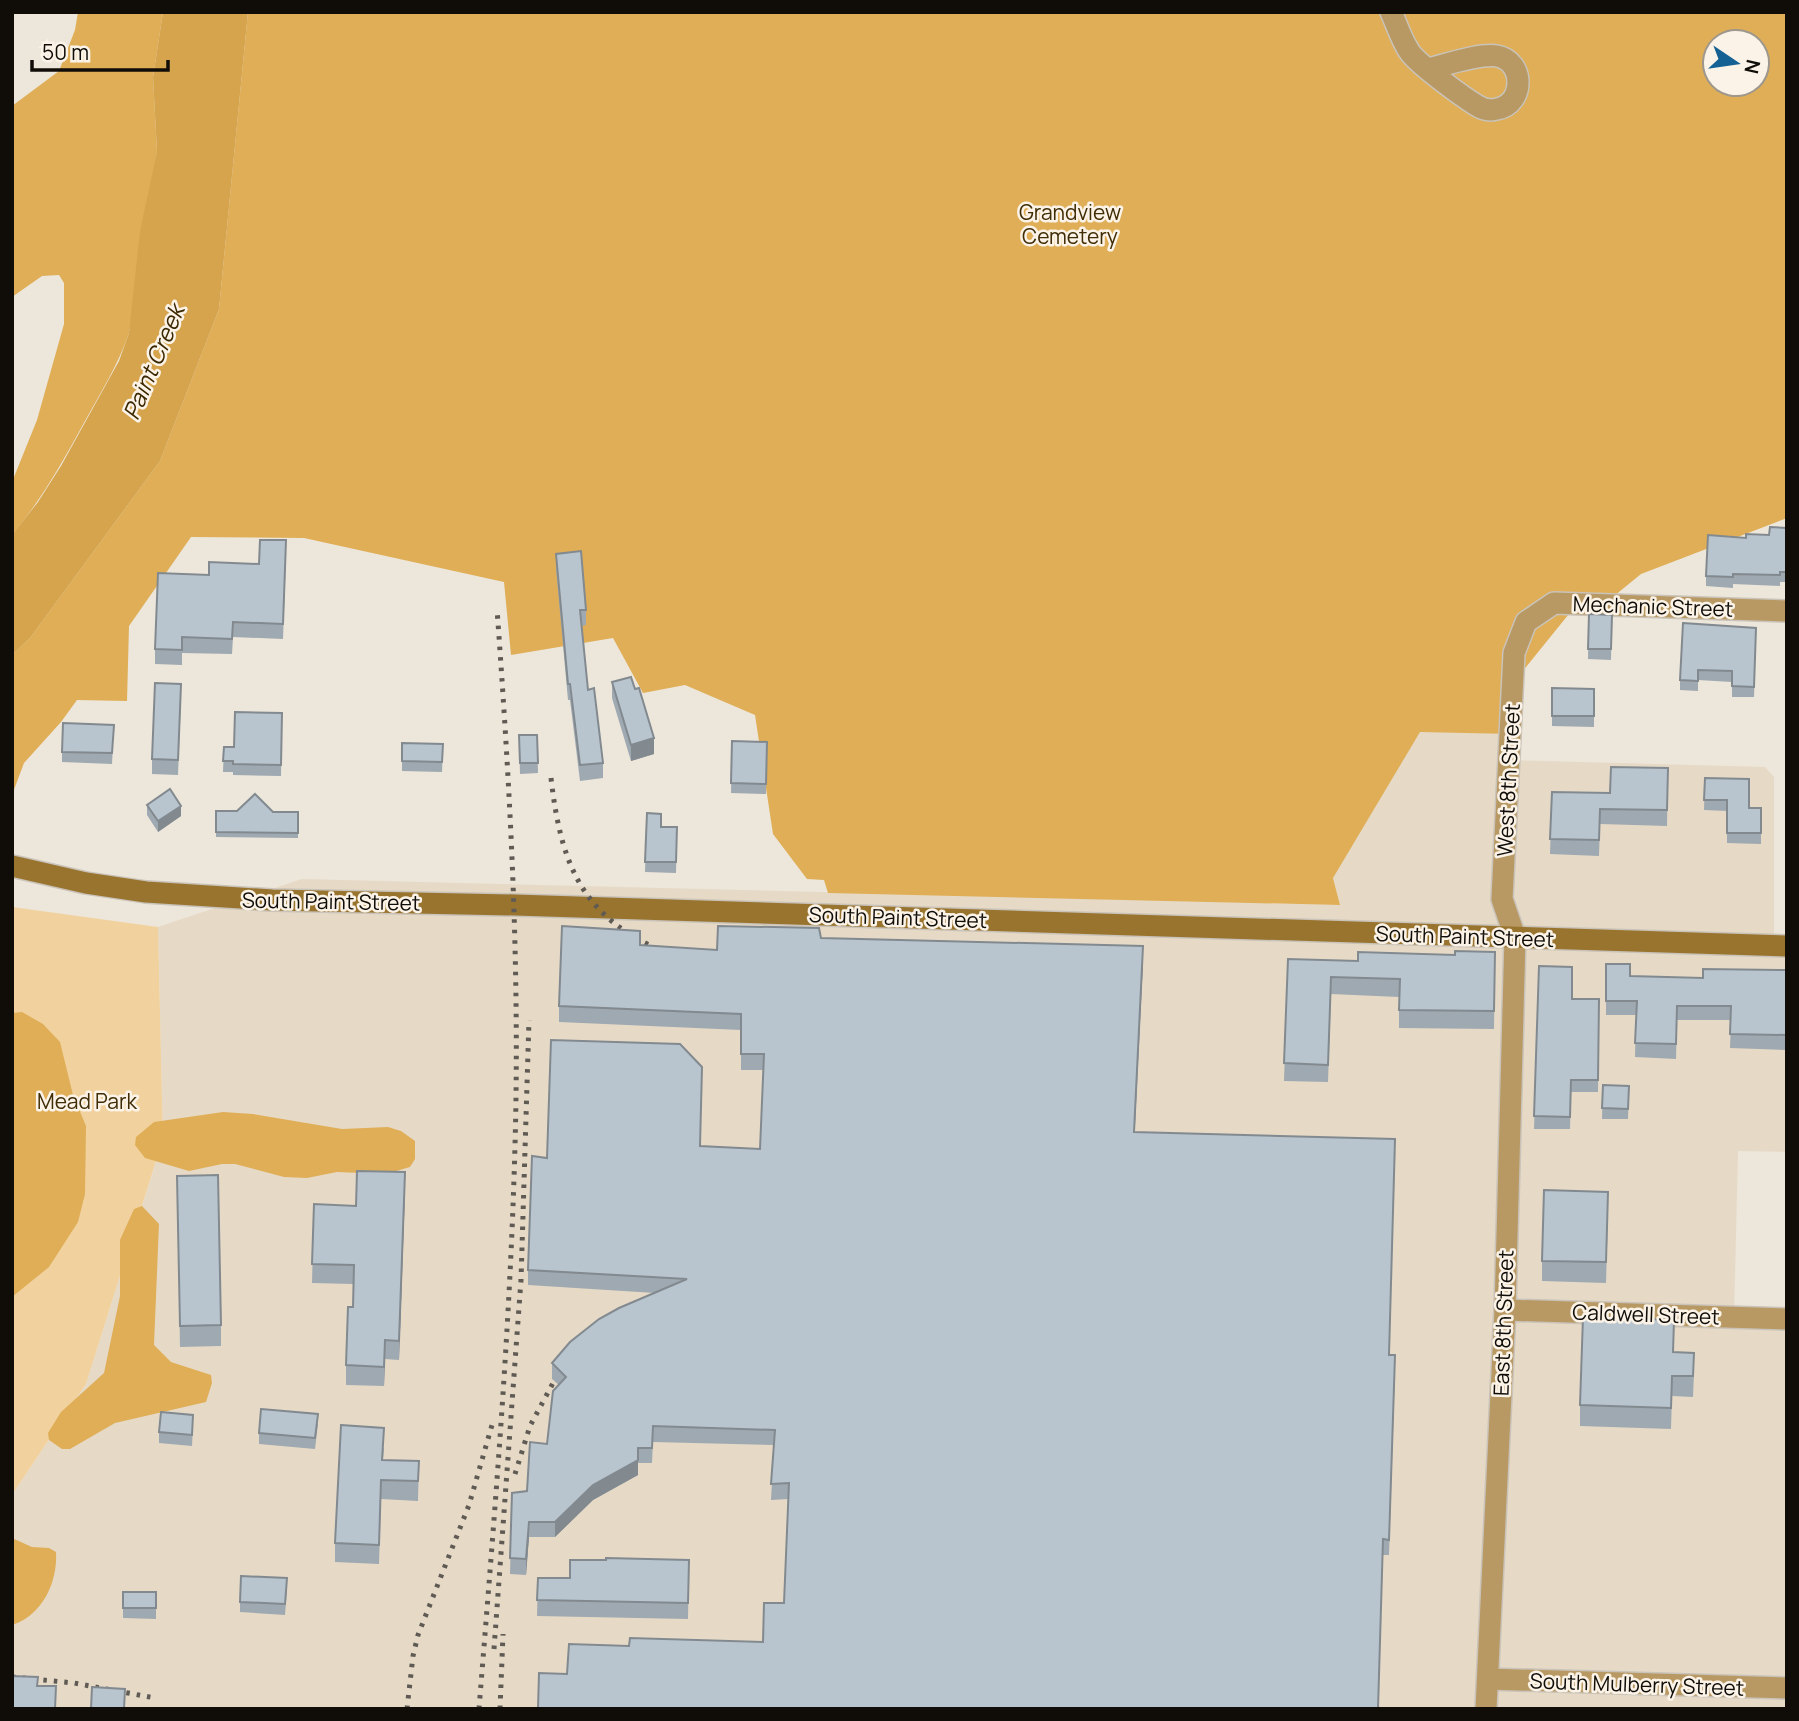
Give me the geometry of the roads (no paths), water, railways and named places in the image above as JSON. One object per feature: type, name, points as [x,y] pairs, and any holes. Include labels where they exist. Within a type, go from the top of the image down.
[{"type":"main road","name":"South Paint Street","points":[[12,866],[86,883],[177,896],[1787,946]]},
{"type":"street","points":[[1391,12],[1410,54],[1428,69]]},
{"type":"street","name":"Mechanic Street","points":[[1526,622],[1554,603],[1787,611]]},
{"type":"street","name":"West 8th Street","points":[[1514,937],[1502,899],[1514,653],[1526,622]]},
{"type":"street","name":"East 8th Street","points":[[1486,1709],[1505,1310],[1514,937]]},
{"type":"street","name":"Caldwell Street","points":[[1505,1310],[1787,1319]]},
{"type":"street","name":"South Mulberry Street","points":[[1488,1679],[1787,1688]]},
{"type":"water","name":"Paint Creek","points":[[163,12],[248,12],[219,309],[160,461],[30,638],[12,655],[12,535],[61,466],[119,361],[129,333],[140,231],[157,152],[153,77]]},
{"type":"railway","points":[[479,1709],[496,1498],[515,1145],[513,877],[497,609]]},
{"type":"railway","points":[[551,778],[561,837],[580,885],[595,905],[614,923],[638,939],[667,953]]},
{"type":"railway","points":[[494,1649],[521,1280],[529,1020]]},
{"type":"railway","points":[[515,1474],[530,1426],[553,1383]]},
{"type":"railway","points":[[407,1709],[418,1635],[469,1505],[492,1425]]},
{"type":"railway","points":[[500,1709],[503,1634]]},
{"type":"railway","points":[[12,1677],[74,1683],[155,1698]]},
{"type":"park label","name":"Grandview Cemetery","points":[[1070,224]]},
{"type":"park label","name":"Mead Park","points":[[87,1101]]}]
